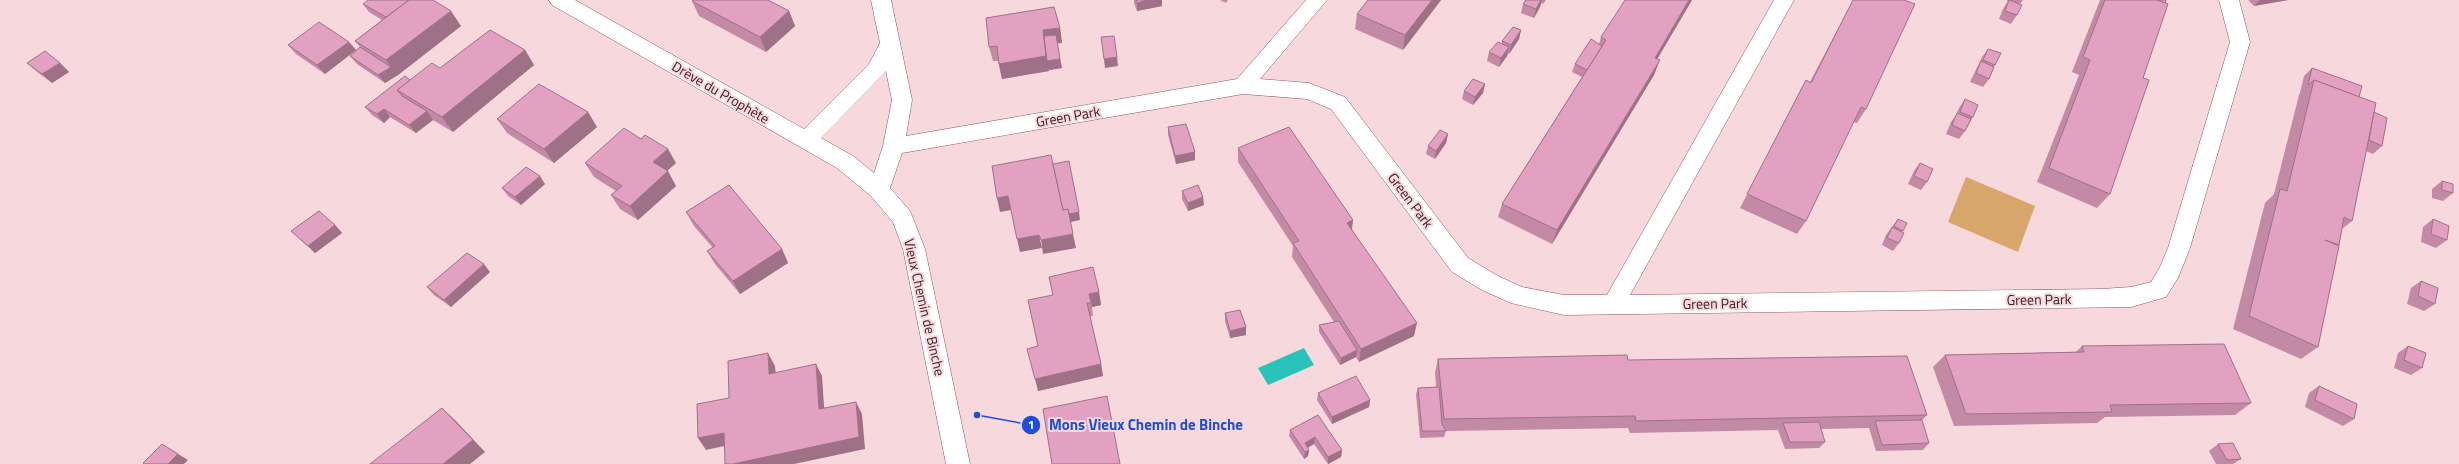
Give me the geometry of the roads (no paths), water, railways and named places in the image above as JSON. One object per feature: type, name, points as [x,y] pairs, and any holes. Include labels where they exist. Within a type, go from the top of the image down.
[{"type":"street","name":"Drève du Prophète","points":[[559,0],[845,162],[879,190]]},
{"type":"street","points":[[879,190],[894,146],[902,100],[881,0]]},
{"type":"street","points":[[1243,86],[1317,0]]},
{"type":"street","points":[[1614,305],[1784,0]]},
{"type":"street","name":"Green Park","points":[[894,146],[1243,86],[1309,91],[1338,103],[1460,264],[1490,283],[1519,296],[1564,305],[2102,299],[2131,297],[2158,290],[2170,271],[2179,248],[2240,42],[2229,0]]},
{"type":"street","points":[[806,140],[877,69],[890,43]]},
{"type":"street","name":"Vieux Chemin de Binche","points":[[879,190],[902,217],[914,249],[958,464]]},
{"type":"water","points":[[1304,348],[1314,365],[1268,385],[1258,368]]},
{"type":"place","name":"Mons Vieux Chemin de Binche","points":[[977,415]]}]
